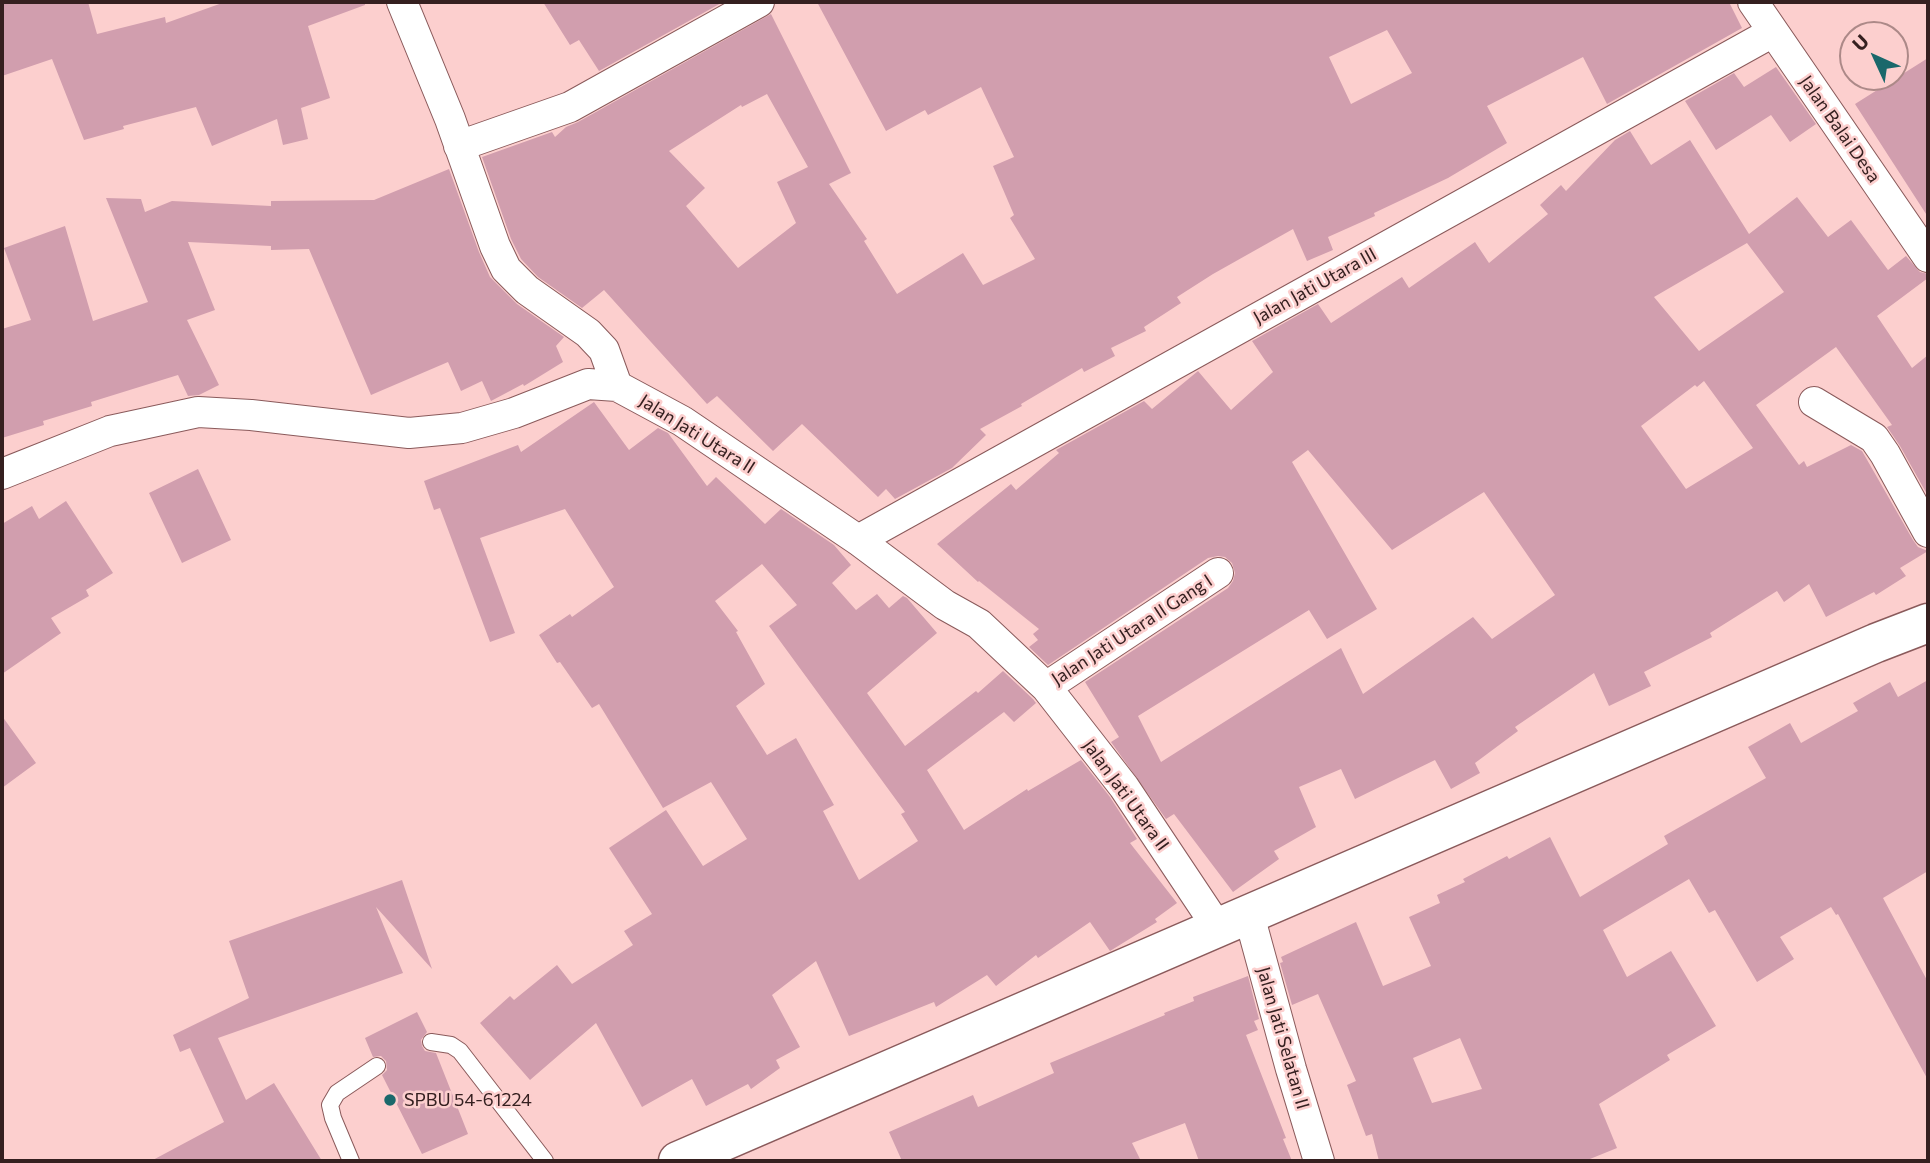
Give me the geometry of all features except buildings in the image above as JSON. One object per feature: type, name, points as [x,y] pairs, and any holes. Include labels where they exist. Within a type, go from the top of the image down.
[{"type":"main road","points":[[678,1161],[1928,623]]},
{"type":"street","points":[[402,2],[506,269],[527,290],[589,333],[604,350],[617,386]]},
{"type":"street","points":[[459,146],[570,107],[759,2]]},
{"type":"street","name":"Jalan Balai Desa","points":[[1753,2],[1928,257]]},
{"type":"street","name":"Jalan Jati Utara III","points":[[858,540],[1773,32]]},
{"type":"street","name":"Jalan Jati Utara II","points":[[2,474],[110,431],[198,412],[251,415],[409,433],[463,428],[514,413],[588,384],[617,386],[682,421],[858,540],[945,605],[979,624],[1046,687],[1233,921]]},
{"type":"street","points":[[1814,401],[1874,438],[1928,532]]},
{"type":"street","name":"Jalan Jati Utara II Gang I","points":[[1046,687],[1218,573]]},
{"type":"street","name":"Jalan Jati Selatan II","points":[[1233,921],[1291,1069],[1319,1161]]},
{"type":"lane","points":[[431,1042],[451,1045],[460,1051],[545,1161]]},
{"type":"lane","points":[[351,1161],[330,1105],[337,1093],[377,1066]]},
{"type":"place","name":"SPBU 54-61224","points":[[390,1100]]}]
